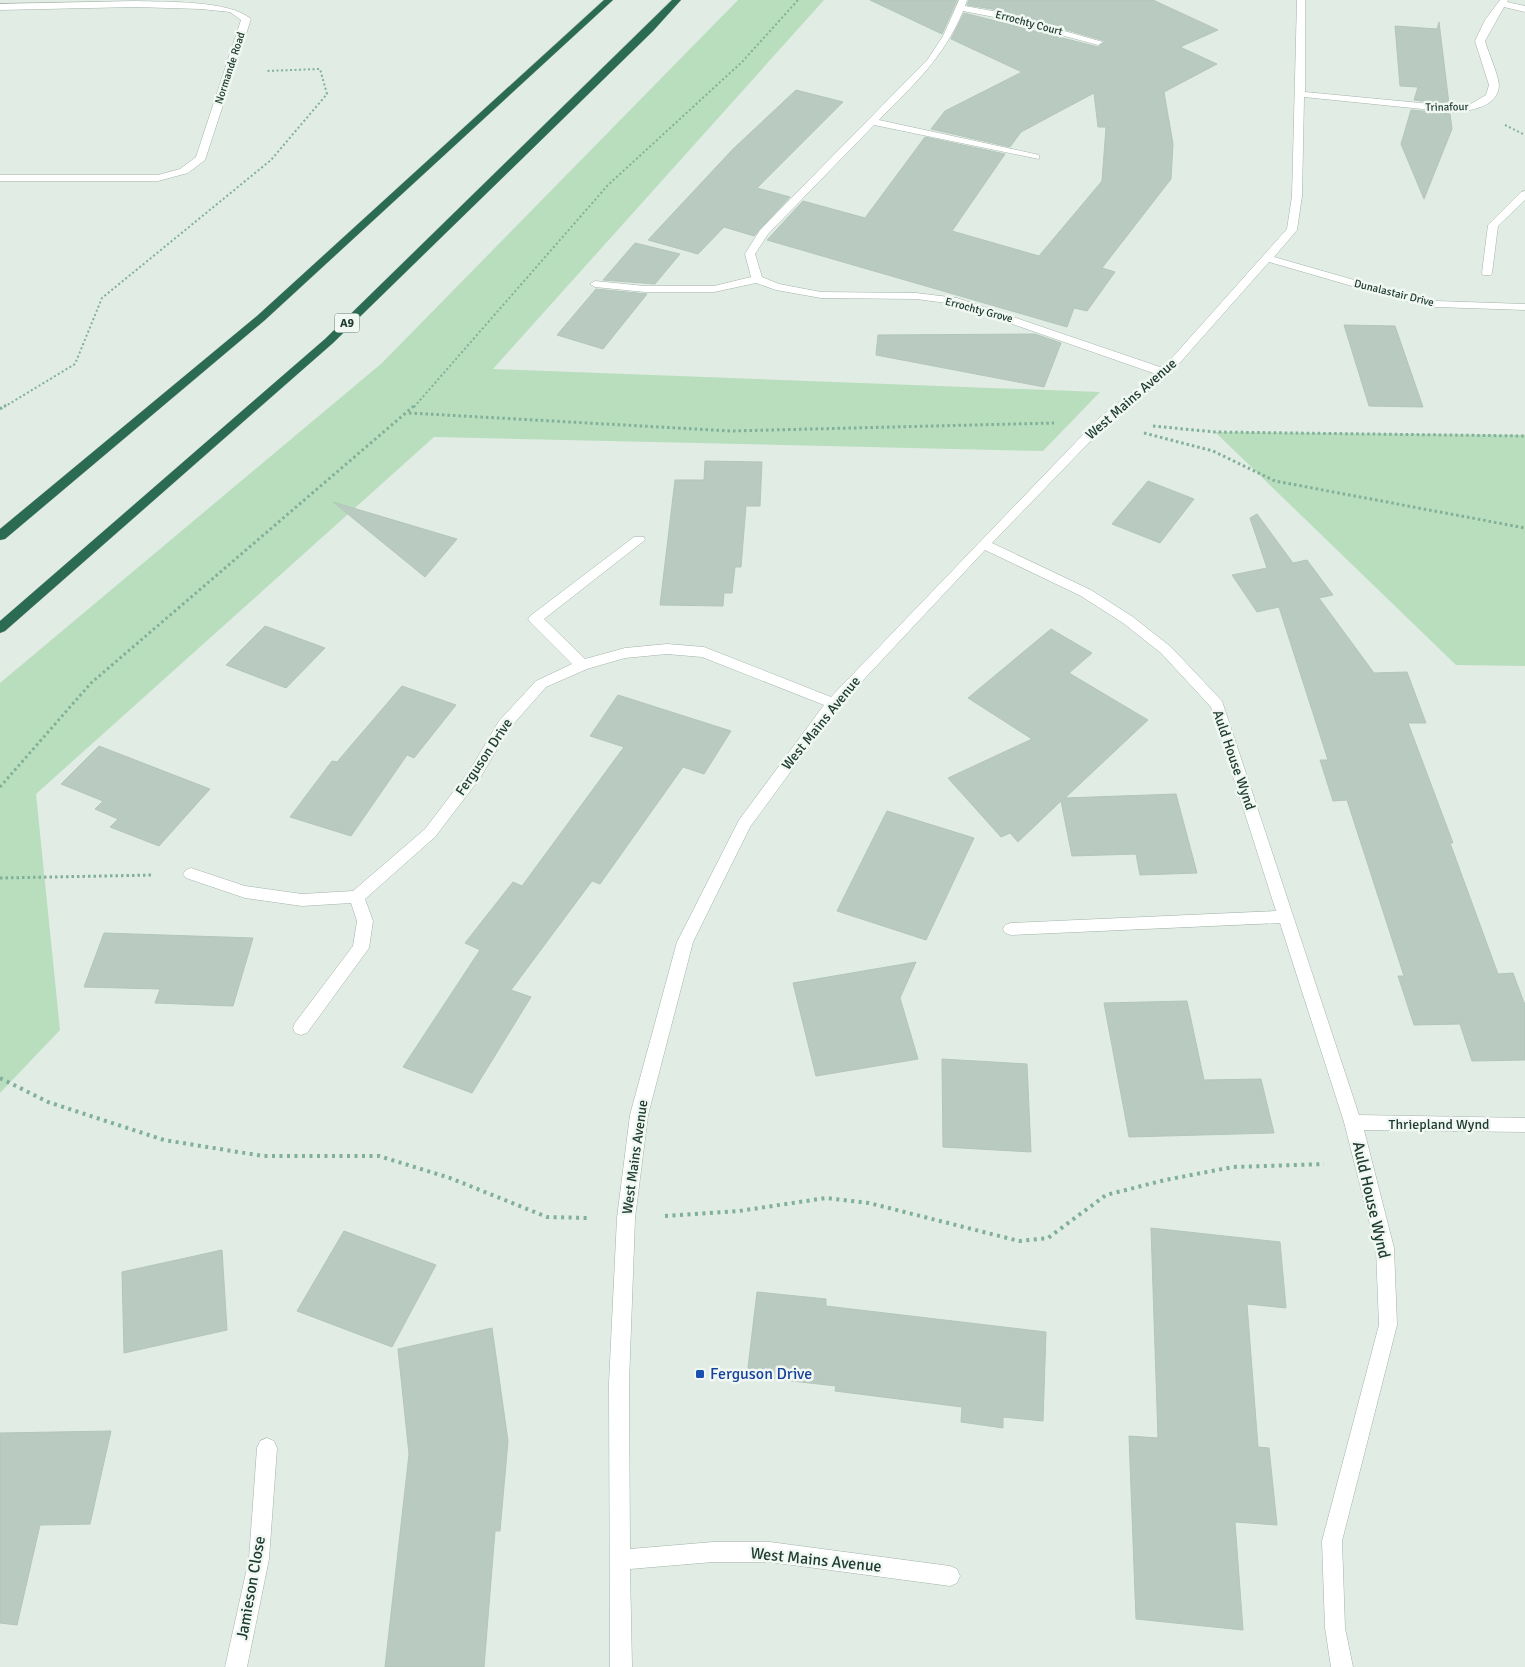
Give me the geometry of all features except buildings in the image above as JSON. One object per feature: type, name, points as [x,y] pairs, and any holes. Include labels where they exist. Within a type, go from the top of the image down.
[{"type":"highway","points":[[0,536],[261,318],[608,0]]},
{"type":"highway","name":"A9","points":[[0,628],[329,341],[650,29],[677,0]]},
{"type":"street","name":"West Mains Avenue","points":[[621,1667],[620,1383],[626,1218],[639,1115],[685,942],[744,824],[833,703],[982,544],[1102,422],[1165,373],[1292,230],[1297,196],[1301,0]]},
{"type":"street","name":"Trinafour","points":[[1300,94],[1432,108],[1470,108],[1490,97],[1494,85],[1480,41],[1490,20],[1504,2],[1525,9]]},
{"type":"street","name":"Normande Road","points":[[0,6],[135,4],[210,7],[232,10],[246,19],[201,158],[184,171],[158,178],[0,178]]},
{"type":"street","name":"Errochty Court","points":[[962,4],[1098,42]]},
{"type":"street","points":[[595,284],[645,289],[714,290],[757,279],[750,254],[764,232],[874,122],[931,61],[948,36],[962,4]]},
{"type":"street","points":[[874,122],[1035,157]]},
{"type":"street","points":[[1487,273],[1493,225],[1525,194]]},
{"type":"street","name":"Dunalastair Drive","points":[[1267,258],[1394,295],[1436,304],[1525,307]]},
{"type":"street","name":"Errochty Grove","points":[[757,279],[776,287],[821,295],[916,296],[956,301],[1018,320],[1165,373]]},
{"type":"street","points":[[582,666],[534,619],[639,540]]},
{"type":"street","name":"Auld House Wynd","points":[[982,544],[1086,593],[1128,620],[1166,650],[1217,705],[1353,1122],[1385,1248],[1388,1325],[1332,1541],[1335,1628],[1342,1667]]},
{"type":"street","name":"Ferguson Drive","points":[[357,897],[430,833],[475,774],[504,724],[541,684],[582,666],[625,653],[642,651],[667,649],[704,652],[833,703]]},
{"type":"street","points":[[191,874],[254,894],[302,900],[357,897],[365,921],[361,948],[301,1028]]},
{"type":"street","points":[[1011,929],[1286,917]]},
{"type":"street","name":"Thriepland Wynd","points":[[1353,1122],[1376,1124],[1525,1125]]},
{"type":"street","name":"Jamieson Close","points":[[236,1667],[259,1559],[267,1448]]},
{"type":"street","name":"West Mains Avenue","points":[[622,1560],[713,1552],[770,1552],[950,1576]]},
{"type":"path","points":[[0,787],[91,683],[408,413],[608,185],[742,62],[798,0]]},
{"type":"path","points":[[0,409],[74,364],[102,298],[270,160],[327,94],[320,69],[228,72]]},
{"type":"path","points":[[408,413],[731,431],[1102,422],[1215,432],[1525,436]]},
{"type":"path","points":[[1102,422],[1213,451],[1275,481],[1525,528]]},
{"type":"path","points":[[0,878],[36,880],[191,874]]},
{"type":"path","points":[[0,1078],[48,1102],[164,1140],[263,1156],[379,1156],[450,1178],[547,1217],[626,1218],[739,1211],[826,1198],[869,1203],[1018,1241],[1048,1238],[1106,1195],[1165,1180],[1233,1167],[1363,1162]]},
{"type":"green space","points":[[738,0],[824,0],[493,369],[1100,392],[1043,451],[434,437],[36,794],[60,1030],[0,1093],[0,683],[382,363]]},
{"type":"green space","points":[[1215,432],[1525,435],[1525,666],[1456,665]]},
{"type":"place","name":"Ferguson Drive","points":[[700,1374]]}]
